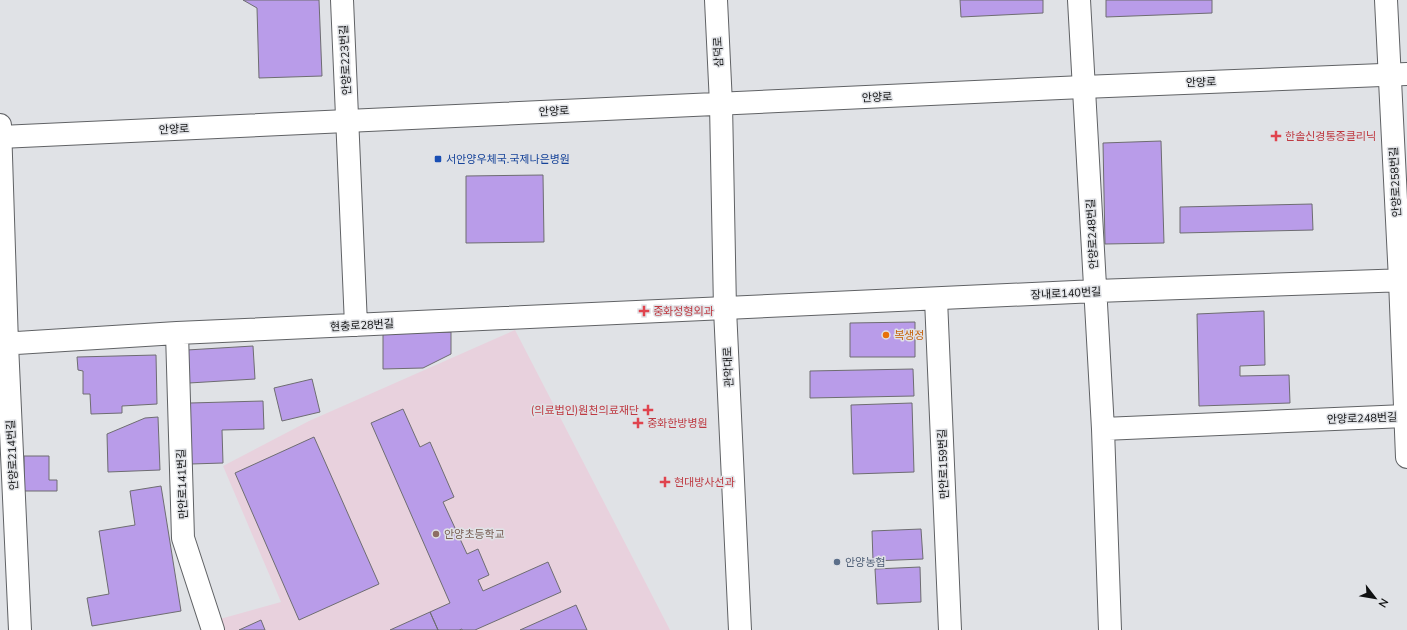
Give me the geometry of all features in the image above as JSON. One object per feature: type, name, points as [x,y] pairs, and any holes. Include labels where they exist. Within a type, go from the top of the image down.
[{"type":"street","name":"안양로223번길","points":[[342,0],[348,120]]},
{"type":"street","name":"삼덕로","points":[[716,0],[721,104]]},
{"type":"street","name":"안양로248번길","points":[[1079,0],[1103,429],[1110,630]]},
{"type":"street","name":"안양로258번길","points":[[1386,0],[1398,74],[1407,457]]},
{"type":"street","name":"안양로","points":[[0,137],[348,120],[1398,74]]},
{"type":"street","name":"관악대로","points":[[721,104],[725,309],[740,630]]},
{"type":"street","points":[[348,120],[356,325]]},
{"type":"street","name":"안양로214번길","points":[[0,125],[6,478],[20,630]]},
{"type":"street","name":"장내로140번길","points":[[725,309],[1096,291],[1404,280]]},
{"type":"street","name":"만안로159번길","points":[[936,299],[950,630]]},
{"type":"street","name":"현충로28번길","points":[[3,344],[177,333],[725,309]]},
{"type":"street","name":"만안로141번길","points":[[177,333],[183,538],[213,630]]},
{"type":"street","name":"안양로248번길","points":[[1103,429],[1405,416]]},
{"type":"shaded area","name":"안양초등학교","points":[[515,330],[670,630],[224,630],[220,619],[281,602],[223,466],[309,421]]},
{"type":"building","points":[[243,0],[319,0],[322,76],[259,78],[257,8]]},
{"type":"building","points":[[960,0],[1043,0],[1043,13],[961,17]]},
{"type":"building","points":[[1106,0],[1212,0],[1212,13],[1106,17]]},
{"type":"building","points":[[1161,141],[1164,243],[1105,244],[1103,143]]},
{"type":"building","points":[[543,175],[544,242],[466,243],[466,176]]},
{"type":"building","points":[[1312,204],[1313,230],[1180,233],[1180,207]]},
{"type":"building","points":[[1264,311],[1265,365],[1240,366],[1240,376],[1289,375],[1290,403],[1199,406],[1197,314]]},
{"type":"building","points":[[915,322],[915,357],[850,357],[850,323]]},
{"type":"building","points":[[451,332],[451,354],[423,368],[383,369],[383,333]]},
{"type":"building","points":[[253,346],[255,379],[189,383],[187,350]]},
{"type":"building","points":[[156,355],[157,404],[122,406],[122,413],[91,414],[90,394],[83,394],[83,371],[78,370],[77,357]]},
{"type":"building","points":[[913,369],[914,396],[810,398],[810,371]]},
{"type":"building","points":[[312,379],[320,412],[282,421],[274,388]]},
{"type":"building","points":[[263,401],[264,429],[222,430],[223,463],[191,464],[190,403]]},
{"type":"building","points":[[912,403],[914,472],[853,474],[851,405]]},
{"type":"building","points":[[403,409],[420,447],[430,442],[454,497],[443,502],[467,554],[478,549],[489,575],[478,580],[483,591],[548,562],[561,592],[475,630],[438,630],[430,612],[450,603],[371,423]]},
{"type":"building","points":[[158,417],[160,470],[108,472],[107,434],[145,418]]},
{"type":"building","points":[[314,437],[379,584],[299,620],[235,473]]},
{"type":"building","points":[[24,456],[49,456],[49,480],[57,480],[57,491],[24,491]]},
{"type":"building","points":[[161,486],[181,611],[92,626],[87,598],[109,594],[99,531],[135,525],[130,491]]},
{"type":"building","points":[[921,529],[923,559],[873,561],[872,531]]},
{"type":"building","points":[[920,567],[921,602],[877,604],[875,569]]},
{"type":"building","points":[[576,605],[587,630],[520,630]]},
{"type":"building","points":[[430,612],[438,630],[390,630]]},
{"type":"building","points":[[261,620],[265,630],[239,630]]},
{"type":"place","name":"한솔신경통증클리닉","points":[[1276,136]]},
{"type":"place","name":"서안양우체국.국제나은병원","points":[[438,159]]},
{"type":"place","name":"중화정형외과","points":[[644,311]]},
{"type":"place","name":"복생정","points":[[886,335]]},
{"type":"place","name":"(의료법인)원천의료재단","points":[[648,410]]},
{"type":"place","name":"중화한방병원","points":[[638,423]]},
{"type":"place","name":"현대방사선과","points":[[665,482]]},
{"type":"place","name":"안양초등학교","points":[[436,534]]},
{"type":"place","name":"안양농협","points":[[837,562]]}]
